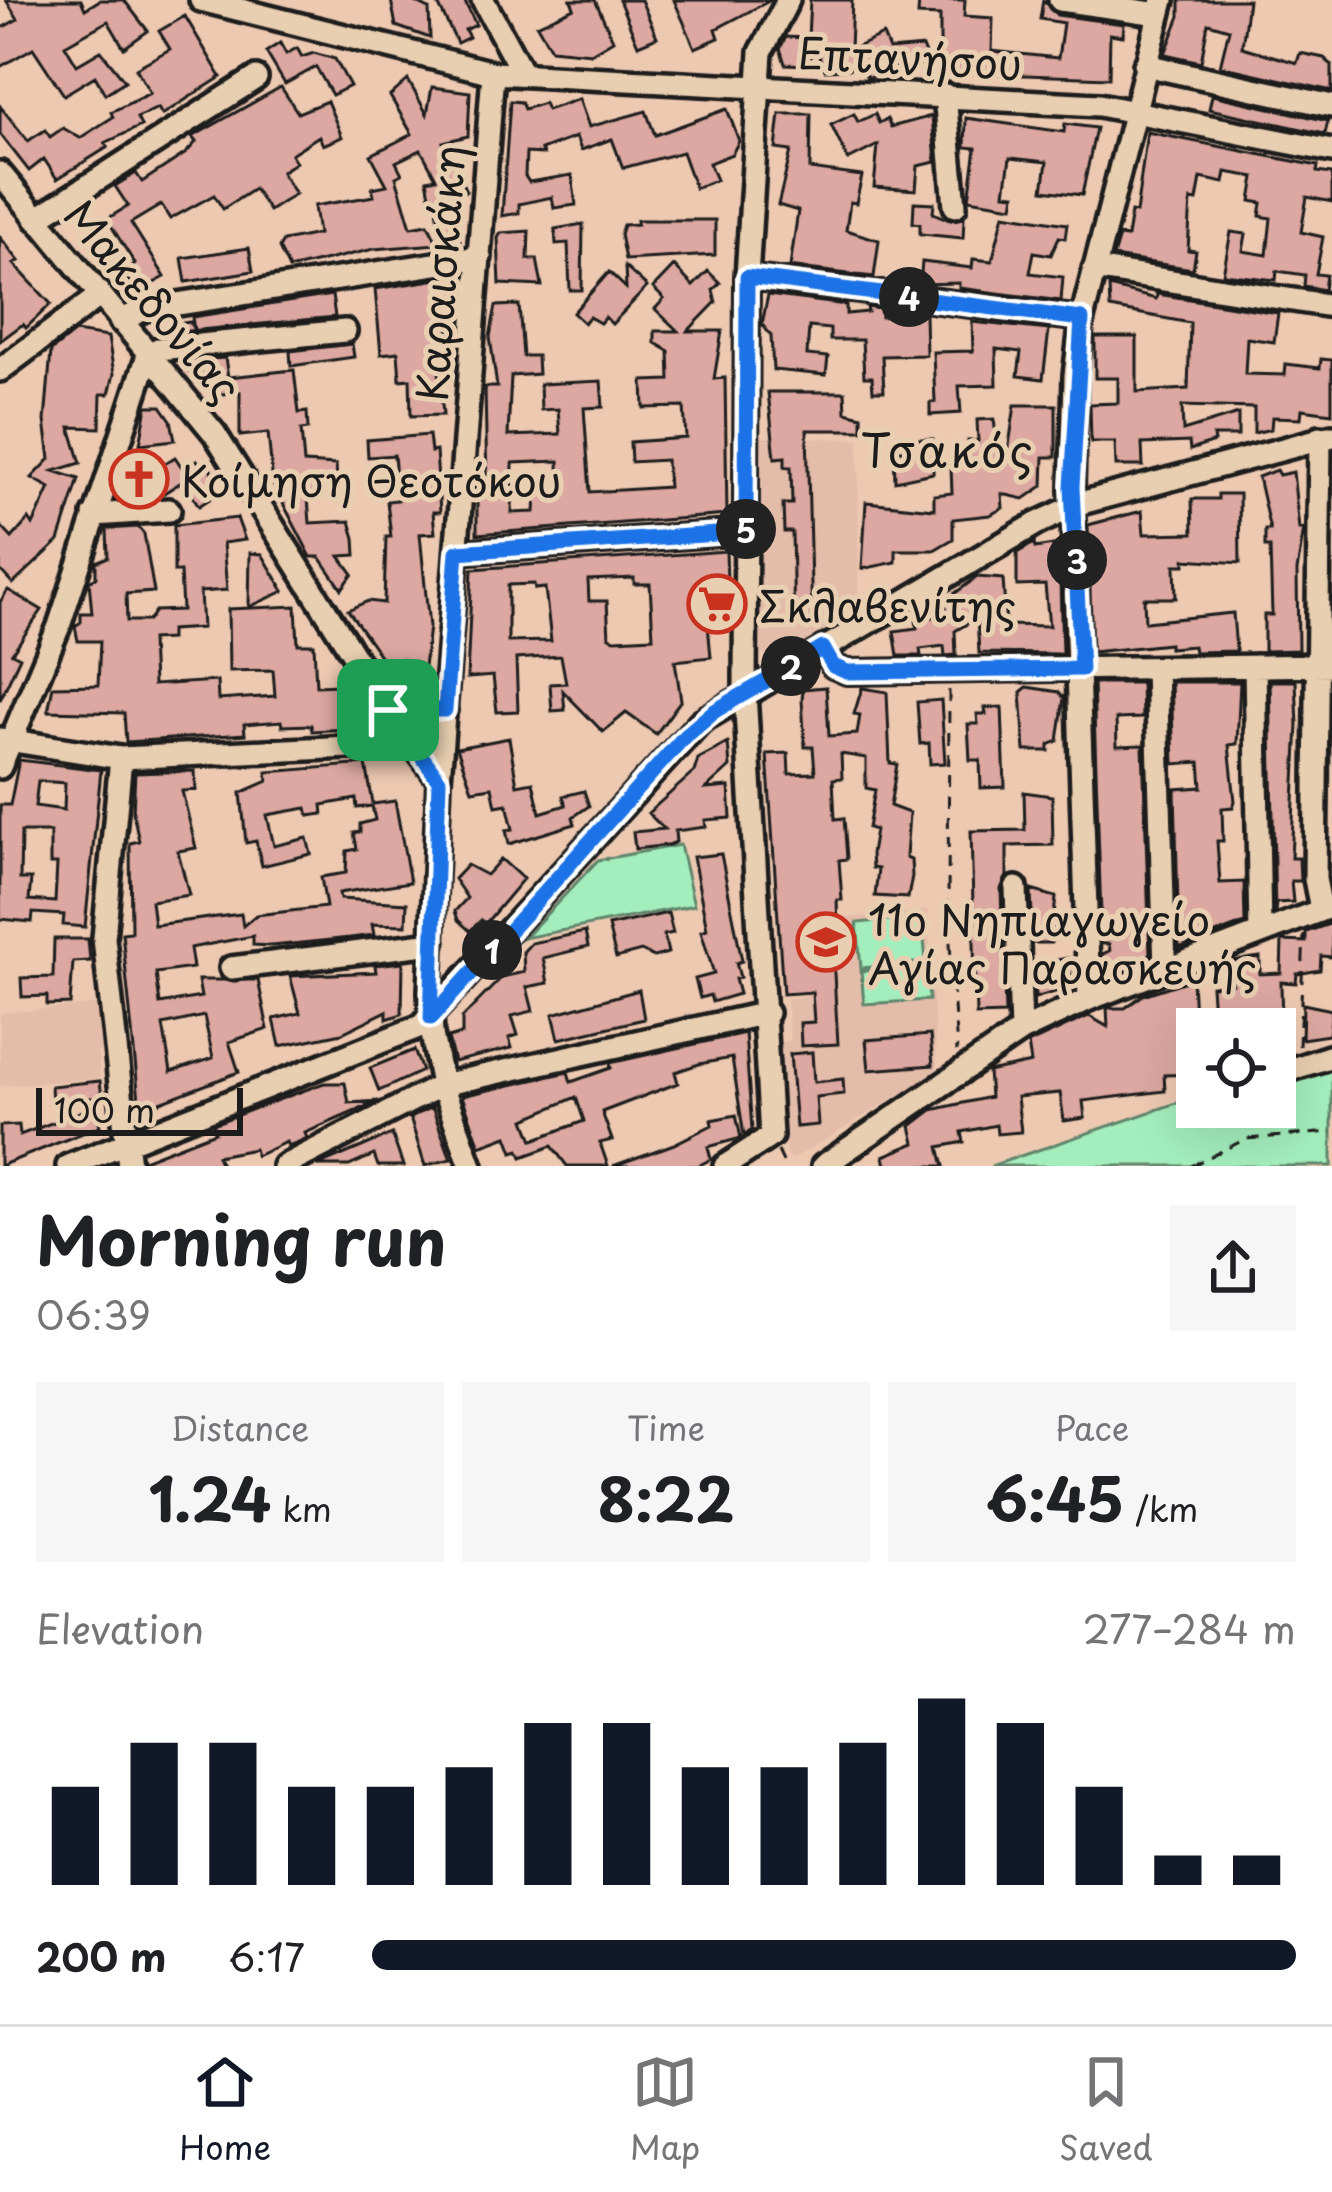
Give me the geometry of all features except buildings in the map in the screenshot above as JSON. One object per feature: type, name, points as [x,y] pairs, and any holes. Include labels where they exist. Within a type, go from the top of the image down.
[{"type":"street","name":"Επτανήσου","points":[[201,0],[494,73],[945,95],[1132,112],[1332,151]]},
{"type":"street","points":[[483,0],[523,74]]},
{"type":"street","points":[[725,1166],[772,1136],[745,693],[747,277],[761,52],[788,0]]},
{"type":"street","points":[[1060,0],[1161,7],[1082,319],[1075,375],[1074,506],[1089,999]]},
{"type":"street","points":[[1145,65],[1332,106]]},
{"type":"street","name":"Καραισκάκη","points":[[471,1166],[442,1085],[433,982],[439,780],[494,73]]},
{"type":"street","points":[[36,219],[256,78]]},
{"type":"street","points":[[945,95],[955,206]]},
{"type":"street","name":"Μακεδονίας","points":[[0,173],[215,434],[388,710],[439,780]]},
{"type":"street","points":[[120,321],[145,309],[479,257]]},
{"type":"street","points":[[1094,269],[1332,306]]},
{"type":"street","points":[[747,277],[1082,319]]},
{"type":"street","points":[[0,370],[99,296]]},
{"type":"street","points":[[0,767],[6,740],[59,626],[148,355],[158,349],[345,331]]},
{"type":"street","points":[[68,1166],[411,1030],[437,1012],[685,736],[745,693],[1074,506],[1326,436],[1326,665],[1315,879],[1327,908],[1089,999],[1022,1031],[823,1166]]},
{"type":"street","points":[[94,515],[169,509]]},
{"type":"street","points":[[457,552],[746,532]]},
{"type":"street","points":[[823,648],[833,666],[847,672],[1326,665]]},
{"type":"street","points":[[1255,666],[1261,933]]},
{"type":"street","points":[[1156,668],[1165,969]]},
{"type":"street","points":[[388,710],[445,710]]},
{"type":"street","points":[[6,740],[121,758],[411,744]]},
{"type":"street","points":[[121,758],[104,938],[129,1166]]},
{"type":"street","points":[[1016,888],[1022,1031]]},
{"type":"street","points":[[231,968],[434,943]]},
{"type":"street","points":[[284,1166],[442,1085],[767,1012]]},
{"type":"street","points":[[1296,1059],[1332,1056]]},
{"type":"path","points":[[949,671],[948,912],[958,1072]]},
{"type":"path","points":[[1296,1059],[1304,926]]},
{"type":"path","points":[[1191,1166],[1246,1139],[1332,1132]]},
{"type":"shaded area","points":[[757,437],[859,439],[858,609],[776,660],[755,652]]},
{"type":"shaded area","points":[[928,910],[937,1072],[793,1159],[786,1156],[777,1043],[790,1041],[786,999],[805,996],[802,922]]},
{"type":"shaded area","points":[[104,1004],[107,1049],[98,1051],[100,1078],[0,1086],[0,1013]]},
{"type":"green space","points":[[680,845],[694,905],[524,938],[598,860]]},
{"type":"green space","points":[[922,917],[926,962],[861,968],[857,923]]},
{"type":"green space","points":[[926,966],[929,1000],[864,1004],[861,971]]},
{"type":"green space","points":[[1332,1062],[1332,1166],[991,1166],[1176,1103],[1176,1128],[1296,1128],[1296,1071]]},
{"type":"place","name":"Κοίμηση Θεοτόκου","points":[[139,479]]},
{"type":"place","name":"Σκλαβενίτης","points":[[717,604]]},
{"type":"place","name":"11ο Νηπιαγωγείο Αγίας Παρασκευής","points":[[826,942]]},
{"type":"district","name":"Τσακός","points":[[948,449]]},
{"type":"route","points":[[747,277],[1082,319],[1075,375],[1072,487],[1081,669],[847,672],[833,666],[823,648],[713,712],[685,736],[431,1018],[439,780],[388,710],[445,710],[457,552],[746,532],[747,277]]}]
